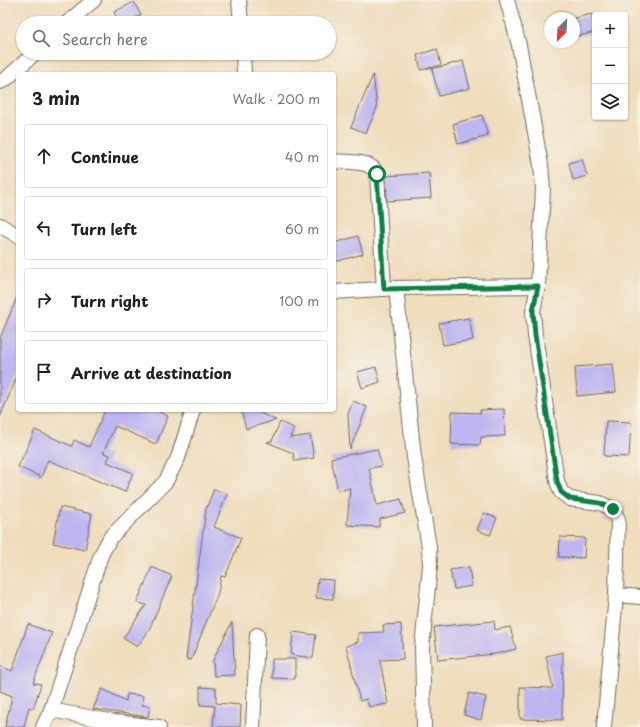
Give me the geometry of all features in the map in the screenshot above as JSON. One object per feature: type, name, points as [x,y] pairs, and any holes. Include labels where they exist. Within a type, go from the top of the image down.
[{"type":"street","points":[[75,16],[94,0]]},
{"type":"street","points":[[239,0],[240,16]]},
{"type":"street","points":[[507,0],[520,45],[541,164],[542,189],[538,286],[533,311],[535,335],[557,481],[561,492],[570,499],[600,503],[613,509],[618,519],[616,595],[604,727]]},
{"type":"street","points":[[0,82],[6,80],[27,60]]},
{"type":"street","points":[[243,60],[244,72]]},
{"type":"street","points":[[336,161],[369,165],[374,168],[377,174],[390,289],[414,457],[430,547],[430,566],[422,648],[424,727]]},
{"type":"street","points":[[0,225],[16,235]]},
{"type":"street","points":[[336,292],[390,289],[538,286]]},
{"type":"street","points":[[43,727],[52,710],[101,555],[110,538],[166,481],[178,458],[191,412]]},
{"type":"street","points":[[616,595],[640,597]]},
{"type":"street","points":[[253,727],[258,635]]},
{"type":"street","points":[[52,710],[114,722],[159,727]]},
{"type":"building","points":[[134,2],[141,15],[116,16],[114,12]]},
{"type":"building","points":[[592,14],[592,33],[580,36],[580,17]]},
{"type":"building","points":[[437,49],[441,65],[421,70],[417,55]]},
{"type":"building","points":[[463,61],[470,88],[439,96],[432,69]]},
{"type":"building","points":[[373,75],[377,108],[366,133],[351,127]]},
{"type":"building","points":[[482,115],[488,136],[458,144],[453,124]]},
{"type":"building","points":[[582,159],[587,176],[573,180],[569,163]]},
{"type":"building","points":[[429,173],[431,198],[387,201],[386,176]]},
{"type":"building","points":[[358,236],[363,254],[336,261],[336,242]]},
{"type":"building","points":[[16,300],[16,379],[0,417],[0,338]]},
{"type":"building","points":[[469,318],[473,340],[443,345],[439,323]]},
{"type":"building","points":[[613,364],[616,392],[577,396],[575,367]]},
{"type":"building","points":[[376,367],[380,382],[362,388],[357,372]]},
{"type":"building","points":[[353,401],[367,407],[350,449],[348,414]]},
{"type":"building","points":[[504,409],[505,436],[481,437],[480,445],[451,444],[452,412],[481,413],[480,410]]},
{"type":"building","points":[[104,412],[159,412],[168,416],[156,444],[115,426],[103,453],[110,455],[107,462],[133,473],[125,492],[48,460],[41,477],[18,467],[35,430],[72,446],[74,440],[89,447]]},
{"type":"building","points":[[242,412],[259,412],[276,420],[246,429]]},
{"type":"building","points":[[606,421],[631,422],[629,457],[604,456]]},
{"type":"building","points":[[280,422],[294,428],[290,438],[310,435],[314,458],[295,461],[293,453],[267,442],[272,441]]},
{"type":"building","points":[[377,449],[382,466],[369,468],[377,505],[401,499],[405,513],[380,519],[379,527],[347,525],[350,488],[338,491],[331,458]]},
{"type":"building","points":[[214,489],[227,494],[214,527],[241,538],[225,577],[221,576],[218,593],[191,660],[186,659],[206,509]]},
{"type":"building","points":[[60,507],[92,514],[85,550],[53,543]]},
{"type":"building","points":[[484,513],[497,518],[490,535],[477,530]]},
{"type":"building","points":[[560,537],[585,538],[584,558],[559,557]]},
{"type":"building","points":[[152,567],[172,576],[148,632],[137,647],[123,638],[146,605],[137,602]]},
{"type":"building","points":[[469,567],[472,586],[454,589],[450,570]]},
{"type":"building","points":[[318,579],[334,580],[333,599],[316,598]]},
{"type":"building","points":[[494,621],[495,630],[510,627],[516,649],[495,654],[438,660],[434,627]]},
{"type":"building","points":[[232,622],[235,675],[214,676],[213,660]]},
{"type":"building","points":[[28,624],[52,633],[33,683],[41,684],[33,709],[29,707],[24,727],[5,727],[12,696],[0,691],[0,666],[12,671]]},
{"type":"building","points":[[401,624],[403,659],[380,660],[388,704],[369,707],[367,699],[360,701],[346,646],[358,642],[358,633],[384,632],[383,625]]},
{"type":"building","points":[[293,632],[316,635],[313,658],[291,655]]},
{"type":"building","points":[[563,652],[562,720],[520,719],[520,687],[553,688],[546,656]]},
{"type":"building","points":[[272,659],[295,659],[295,679],[272,678]]},
{"type":"building","points":[[200,687],[216,688],[216,703],[241,705],[240,727],[213,727],[215,706],[200,705]]},
{"type":"building","points":[[102,689],[126,701],[127,694],[143,696],[142,705],[150,706],[148,717],[93,709]]},
{"type":"building","points":[[469,693],[486,697],[481,720],[464,715]]},
{"type":"route","points":[[377,174],[384,289],[538,286],[533,311],[535,335],[557,481],[561,492],[570,499],[600,503],[613,509]]}]
